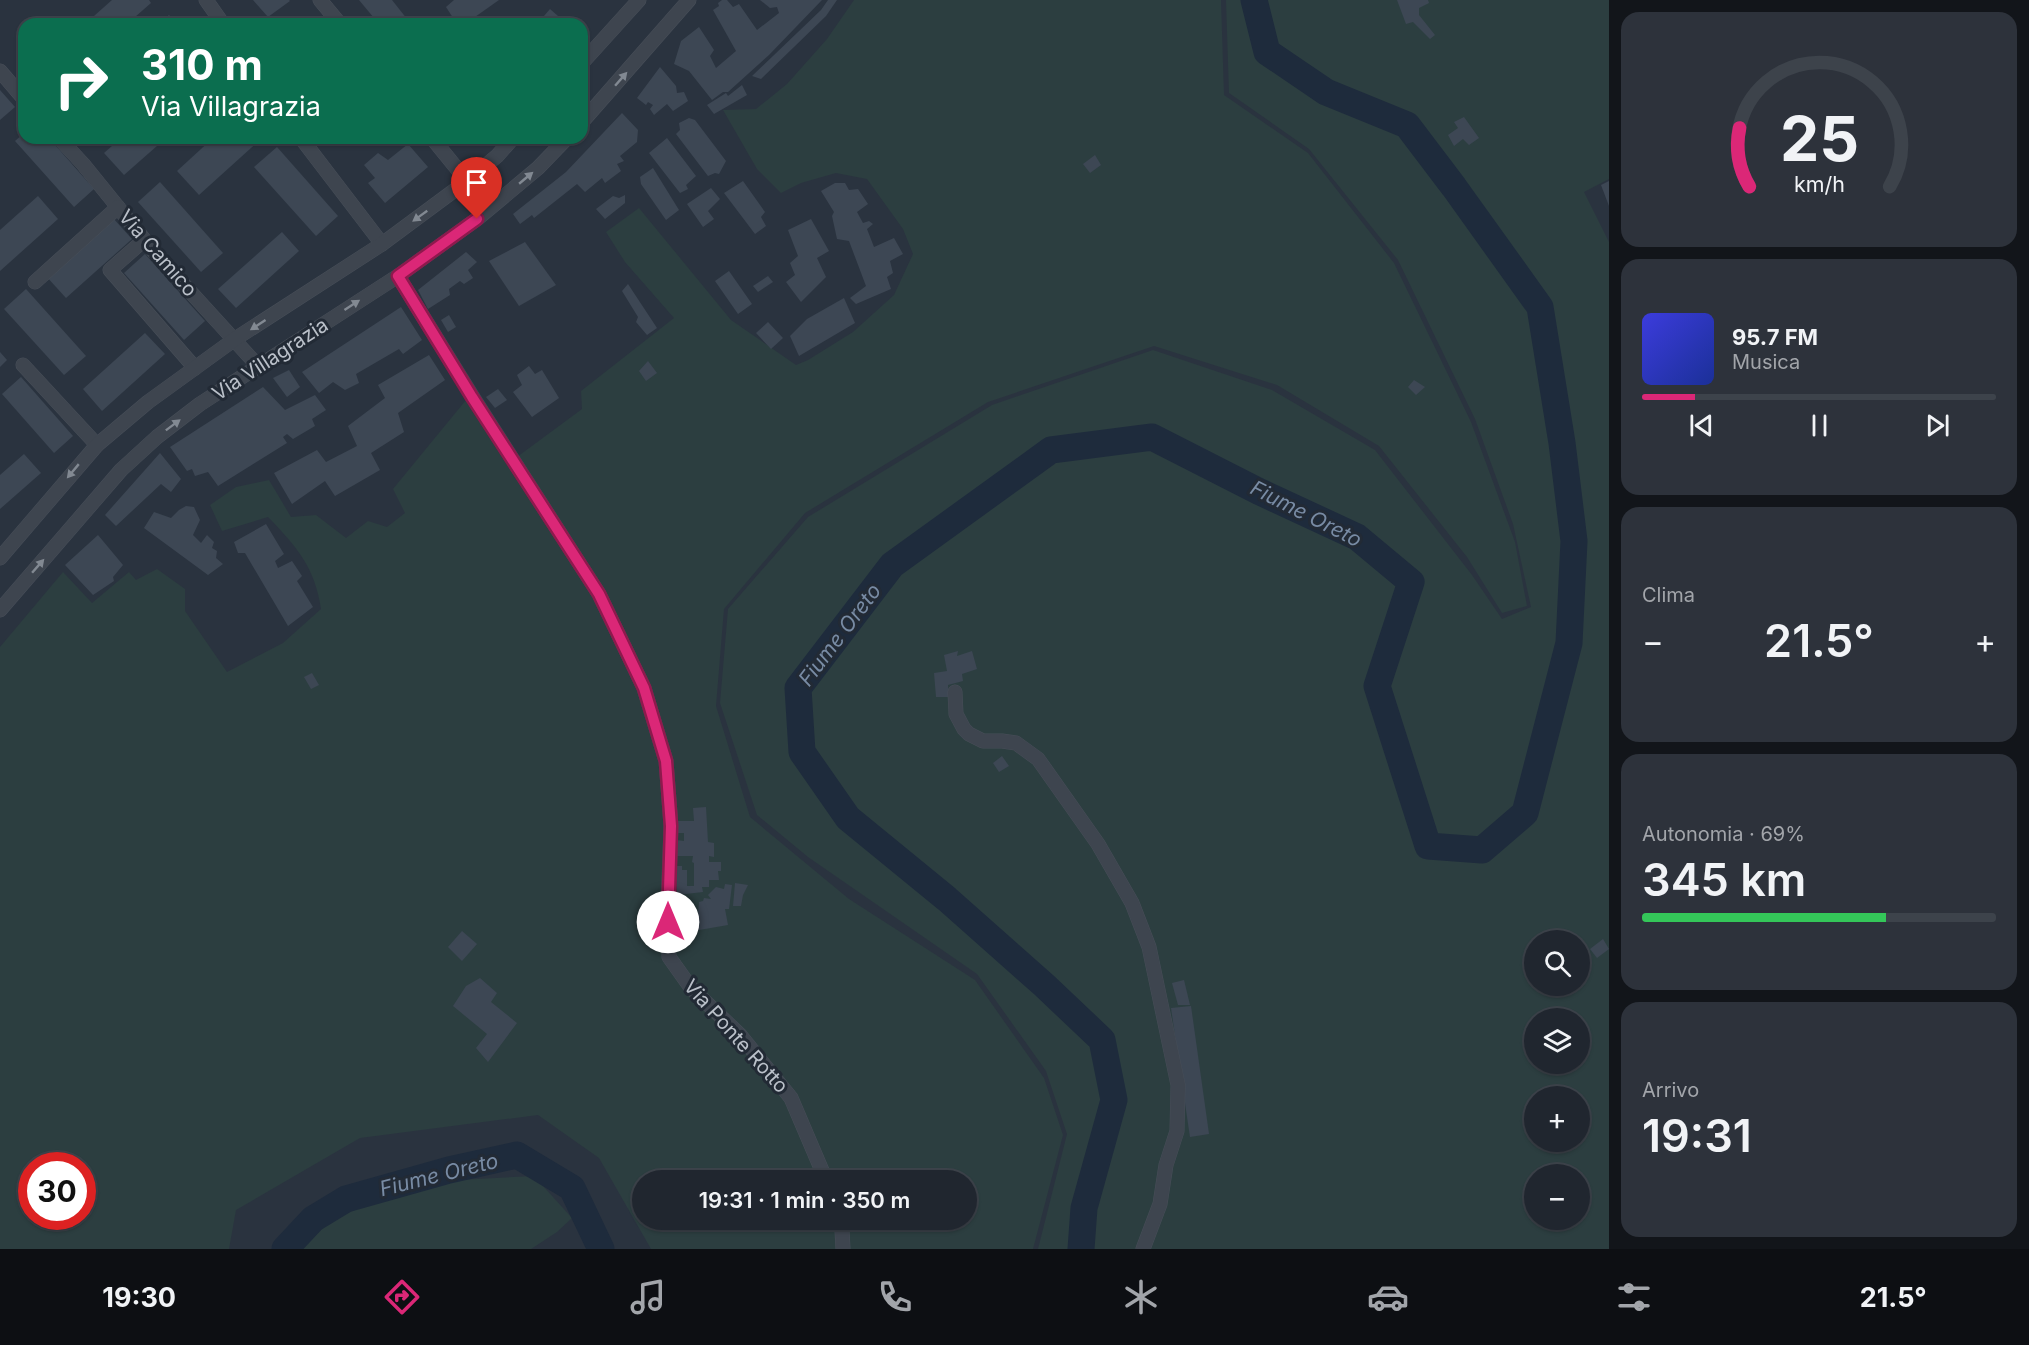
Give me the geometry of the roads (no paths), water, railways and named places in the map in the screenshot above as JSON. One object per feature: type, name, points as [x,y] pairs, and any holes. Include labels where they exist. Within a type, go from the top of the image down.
[{"type":"street","points":[[206,0],[219,18]]},
{"type":"street","points":[[320,0],[335,18]]},
{"type":"street","points":[[588,56],[639,0]]},
{"type":"street","points":[[588,116],[689,0]]},
{"type":"street","points":[[0,70],[18,92]]},
{"type":"street","name":"Via Camico","points":[[65,144],[144,240],[258,366]]},
{"type":"street","points":[[306,144],[382,244]]},
{"type":"street","points":[[437,144],[467,181]]},
{"type":"street","name":"Via Villagrazia","points":[[0,558],[97,445],[148,402],[235,339],[382,244],[467,181],[508,144]]},
{"type":"street","name":"Via Villagrazia","points":[[0,610],[130,462],[156,437],[200,404],[398,276],[477,219],[538,168],[561,144]]},
{"type":"street","points":[[35,282],[118,207]]},
{"type":"street","points":[[144,240],[110,270],[195,368]]},
{"type":"street","name":"Via Ponte Rotto","points":[[398,276],[472,397],[599,594],[644,688],[666,761],[671,826],[669,957],[691,988],[741,1035],[791,1098],[822,1170]]},
{"type":"street","points":[[23,365],[97,445]]},
{"type":"street","points":[[955,692],[956,714],[969,734],[984,741],[1016,743],[1038,759],[1098,844],[1132,903],[1149,947],[1178,1085],[1177,1131],[1166,1165],[1160,1204],[1143,1249]]},
{"type":"street","points":[[842,1230],[843,1249]]},
{"type":"waterway","name":"Fiume Oreto","points":[[1081,1249],[1084,1208],[1114,1100],[1102,1040],[947,899],[848,818],[802,752],[798,688],[892,565],[1051,450],[1152,437],[1258,491],[1357,537],[1411,582],[1377,686],[1428,846],[1482,850],[1525,813],[1569,643],[1574,541],[1562,443],[1540,307],[1407,125],[1326,92],[1267,52],[1254,0]]},
{"type":"waterway","name":"Fiume Oreto","points":[[285,1249],[313,1219],[346,1199],[449,1170],[517,1155],[572,1188],[601,1249]]}]
